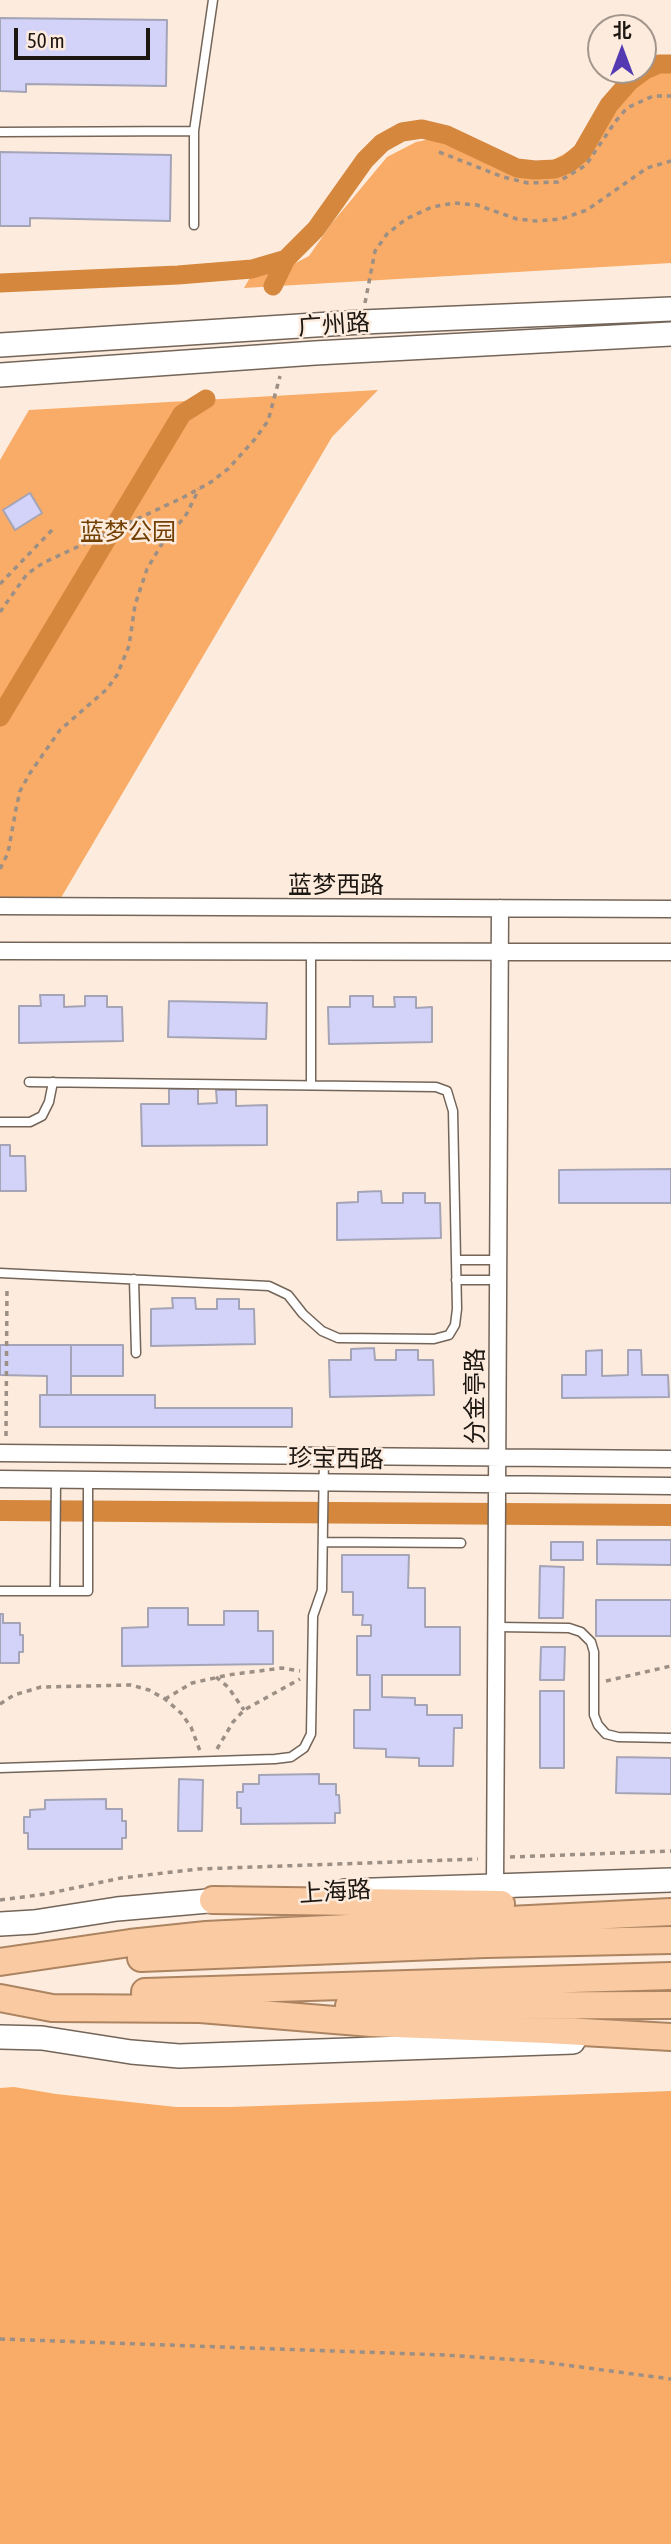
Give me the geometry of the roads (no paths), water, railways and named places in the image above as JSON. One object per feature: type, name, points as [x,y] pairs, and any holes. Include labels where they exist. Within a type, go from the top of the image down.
[{"type":"highway","points":[[213,1900],[671,1905]]},
{"type":"highway","points":[[0,1963],[130,1943],[206,1935],[671,1912]]},
{"type":"highway","points":[[0,1963],[485,1944],[671,1940]]},
{"type":"highway","points":[[0,1997],[671,1976]]},
{"type":"highway","points":[[0,1997],[52,2008],[671,2005]]},
{"type":"highway","points":[[200,2009],[371,2024],[485,2027],[671,2038]]},
{"type":"main road","name":"广州路","points":[[0,345],[362,322],[671,309]]},
{"type":"main road","name":"广州路","points":[[0,375],[575,337],[671,334]]},
{"type":"main road","name":"上海路","points":[[0,1924],[213,1900],[359,1890],[671,1880]]},
{"type":"main road","points":[[0,2037],[42,2038],[131,2052],[179,2056],[671,2038]]},
{"type":"street","name":"蓝梦西路","points":[[0,906],[671,909]]},
{"type":"street","name":"分金亭路","points":[[495,1885],[500,908]]},
{"type":"street","points":[[0,951],[671,952]]},
{"type":"street","name":"珍宝西路","points":[[3,1453],[671,1459]]},
{"type":"street","name":"珍宝西路","points":[[0,1479],[671,1486]]},
{"type":"lane","points":[[194,225],[194,131],[213,0]]},
{"type":"lane","points":[[0,132],[194,131]]},
{"type":"lane","points":[[311,951],[311,1085]]},
{"type":"lane","points":[[4,1274],[269,1286],[288,1296],[322,1331],[338,1338],[434,1339],[449,1335],[455,1325],[453,1111],[447,1091],[436,1087],[29,1082]]},
{"type":"lane","points":[[0,1122],[30,1122],[42,1116],[49,1102],[53,1082]]},
{"type":"lane","points":[[456,1259],[498,1260]]},
{"type":"lane","points":[[134,1279],[136,1353]]},
{"type":"lane","points":[[456,1280],[498,1280]]},
{"type":"lane","points":[[0,1768],[275,1759],[291,1757],[304,1748],[311,1734],[313,1616],[322,1591],[324,1456]]},
{"type":"lane","points":[[55,1591],[57,1479]]},
{"type":"lane","points":[[0,1591],[88,1591],[88,1480]]},
{"type":"lane","points":[[323,1542],[461,1543]]},
{"type":"lane","points":[[497,1627],[569,1628],[580,1632],[591,1642],[594,1652],[594,1715],[598,1725],[606,1734],[671,1738]]},
{"type":"waterway","points":[[273,286],[286,259],[316,229],[365,160],[382,143],[402,132],[422,129],[447,135],[517,168],[555,169],[568,164],[582,152],[609,105],[630,81],[659,64],[671,64]]},
{"type":"waterway","points":[[0,283],[252,269],[286,259]]},
{"type":"waterway","points":[[0,717],[182,414],[206,399]]},
{"type":"park label","name":"蓝梦公园","points":[[128,532]]}]
